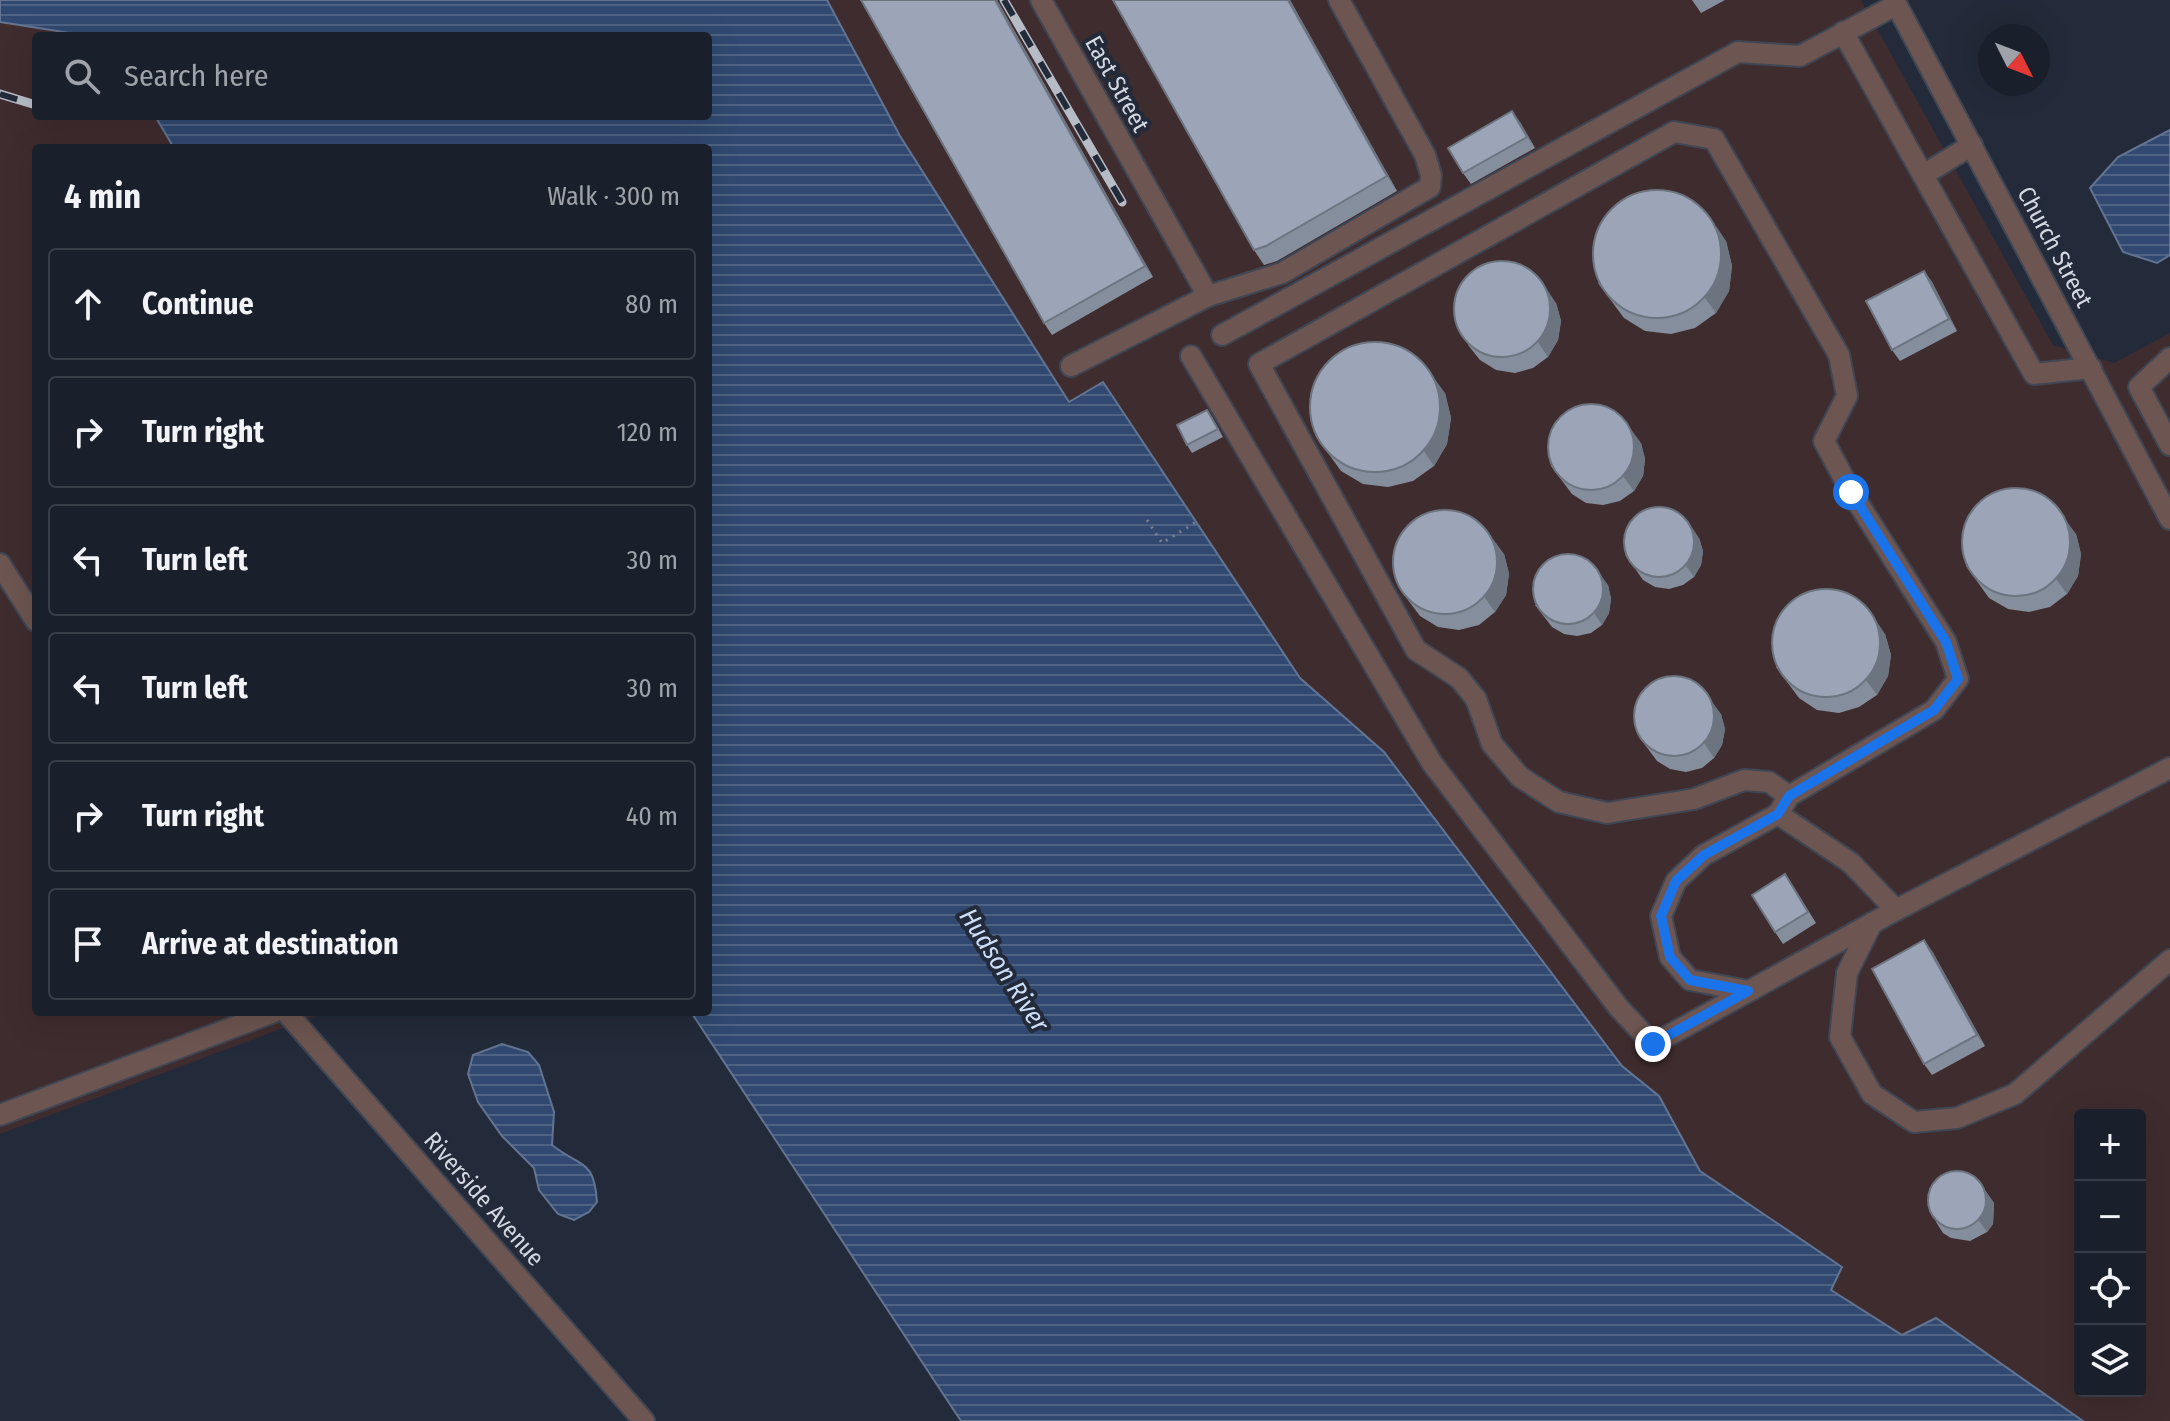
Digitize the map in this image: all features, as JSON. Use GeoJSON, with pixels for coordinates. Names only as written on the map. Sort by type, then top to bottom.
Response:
{"type":"FeatureCollection","features":[{"type":"Feature","properties":{"kind":"street","name":"East Street"},"geometry":{"type":"LineString","coordinates":[[1041,0],[1208,296]]}},
{"type":"Feature","properties":{"kind":"street"},"geometry":{"type":"LineString","coordinates":[[1071,366],[1208,296],[1282,273],[1430,187],[1431,175],[1425,155],[1339,0]]}},
{"type":"Feature","properties":{"kind":"street"},"geometry":{"type":"LineString","coordinates":[[1222,335],[1738,52],[1800,56],[1895,2]]}},
{"type":"Feature","properties":{"kind":"street","name":"Church Street"},"geometry":{"type":"LineString","coordinates":[[1895,2],[2170,519]]}},
{"type":"Feature","properties":{"kind":"street"},"geometry":{"type":"LineString","coordinates":[[1843,32],[2034,374],[2091,368]]}},
{"type":"Feature","properties":{"kind":"street"},"geometry":{"type":"LineString","coordinates":[[1748,991],[1690,980],[1670,957],[1661,916],[1676,881],[1704,855],[1784,805],[1934,710],[1958,679],[1946,642],[1851,492],[1824,441],[1847,396],[1839,355],[1714,139],[1674,132],[1259,364],[1416,650],[1459,678],[1476,699],[1492,744],[1520,777],[1559,802],[1607,813],[1694,799],[1744,780],[1769,782],[1784,805],[1851,863],[1896,910]]}},
{"type":"Feature","properties":{"kind":"street"},"geometry":{"type":"LineString","coordinates":[[1923,175],[1972,145]]}},
{"type":"Feature","properties":{"kind":"street"},"geometry":{"type":"LineString","coordinates":[[1191,356],[1432,763],[1619,1008],[1653,1044],[1896,910],[2170,768]]}},
{"type":"Feature","properties":{"kind":"street"},"geometry":{"type":"LineString","coordinates":[[2170,358],[2139,387],[2170,445]]}},
{"type":"Feature","properties":{"kind":"street"},"geometry":{"type":"LineString","coordinates":[[0,564],[32,615]]}},
{"type":"Feature","properties":{"kind":"street"},"geometry":{"type":"LineString","coordinates":[[1872,923],[1847,973],[1840,1037],[1872,1094],[1914,1122],[1957,1118],[2015,1094],[2170,960]]}},
{"type":"Feature","properties":{"kind":"street"},"geometry":{"type":"LineString","coordinates":[[0,1115],[263,1016]]}},
{"type":"Feature","properties":{"kind":"street","name":"Riverside Avenue"},"geometry":{"type":"LineString","coordinates":[[290,1016],[644,1421]]}},
{"type":"Feature","properties":{"kind":"path"},"geometry":{"type":"LineString","coordinates":[[1147,520],[1162,543],[1196,522]]}},
{"type":"Feature","properties":{"kind":"shaded area"},"geometry":{"type":"Polygon","coordinates":[[[827,0],[1861,0],[2053,345],[2114,363],[2170,333],[2170,1421],[2083,1421],[1937,1318],[1902,1335],[1831,1290],[1842,1266],[1700,1171],[1659,1096],[1622,1066],[1384,752],[1300,678],[1103,383],[1069,403],[900,136],[827,0]]]}},
{"type":"Feature","properties":{"kind":"shaded area"},"geometry":{"type":"Polygon","coordinates":[[[0,22],[64,32],[32,32],[32,120],[157,120],[172,144],[32,144],[32,1016],[315,1016],[0,1134],[0,22]]]}},
{"type":"Feature","properties":{"kind":"water","name":"Hudson River"},"geometry":{"type":"Polygon","coordinates":[[[0,0],[827,0],[900,136],[1069,402],[1103,382],[1300,678],[1384,752],[1622,1066],[1659,1096],[1700,1171],[1842,1267],[1831,1290],[1902,1335],[1936,1318],[2083,1421],[961,1421],[694,1016],[712,1016],[712,144],[172,144],[157,120],[712,120],[712,32],[64,32],[0,22],[0,0]]]}},
{"type":"Feature","properties":{"kind":"water"},"geometry":{"type":"Polygon","coordinates":[[[2170,130],[2170,255],[2157,263],[2123,252],[2090,188],[2118,157],[2170,130]]]}},
{"type":"Feature","properties":{"kind":"water"},"geometry":{"type":"Polygon","coordinates":[[[502,1044],[528,1052],[539,1065],[554,1112],[552,1145],[584,1166],[593,1178],[597,1202],[589,1212],[574,1220],[558,1214],[539,1190],[534,1168],[502,1136],[478,1102],[468,1074],[473,1055],[502,1044]]]}},
{"type":"Feature","properties":{"kind":"building"},"geometry":{"type":"Polygon","coordinates":[[[861,0],[995,0],[1145,266],[1044,323],[861,0]]]}},
{"type":"Feature","properties":{"kind":"building"},"geometry":{"type":"Polygon","coordinates":[[[1113,0],[1288,0],[1387,176],[1254,250],[1113,0]]]}},
{"type":"Feature","properties":{"kind":"building"},"geometry":{"type":"Polygon","coordinates":[[[1512,111],[1527,137],[1463,173],[1448,148],[1512,111]]]}},
{"type":"Feature","properties":{"kind":"building"},"geometry":{"type":"Polygon","coordinates":[[[1657,190],[1682,194],[1703,208],[1717,229],[1721,254],[1717,279],[1703,300],[1682,314],[1657,318],[1632,314],[1611,300],[1597,279],[1593,254],[1597,229],[1611,208],[1632,194],[1657,190]]]}},
{"type":"Feature","properties":{"kind":"building"},"geometry":{"type":"Polygon","coordinates":[[[1502,261],[1520,265],[1536,275],[1546,291],[1550,309],[1546,327],[1536,343],[1520,353],[1502,357],[1484,353],[1468,343],[1458,327],[1454,309],[1458,291],[1468,275],[1484,265],[1502,261]]]}},
{"type":"Feature","properties":{"kind":"building"},"geometry":{"type":"Polygon","coordinates":[[[1924,271],[1949,319],[1892,350],[1866,301],[1924,271]]]}},
{"type":"Feature","properties":{"kind":"building"},"geometry":{"type":"Polygon","coordinates":[[[1375,342],[1400,347],[1421,361],[1435,382],[1440,407],[1435,432],[1421,453],[1400,467],[1375,472],[1350,467],[1329,453],[1315,432],[1310,407],[1315,382],[1329,361],[1350,347],[1375,342]]]}},
{"type":"Feature","properties":{"kind":"building"},"geometry":{"type":"Polygon","coordinates":[[[1583,404],[1599,404],[1622,416],[1631,430],[1634,447],[1631,464],[1622,478],[1599,490],[1583,490],[1567,483],[1555,471],[1548,455],[1548,439],[1555,423],[1567,411],[1583,404]]]}},
{"type":"Feature","properties":{"kind":"building"},"geometry":{"type":"Polygon","coordinates":[[[1207,410],[1218,429],[1187,445],[1177,425],[1207,410]]]}},
{"type":"Feature","properties":{"kind":"building"},"geometry":{"type":"Polygon","coordinates":[[[2016,488],[2037,492],[2054,504],[2066,521],[2070,542],[2066,563],[2054,580],[2037,592],[2016,596],[1995,592],[1978,580],[1966,563],[1962,542],[1966,521],[1978,504],[1995,492],[2016,488]]]}},
{"type":"Feature","properties":{"kind":"building"},"geometry":{"type":"Polygon","coordinates":[[[1652,507],[1666,507],[1688,522],[1694,542],[1692,555],[1684,567],[1666,577],[1652,577],[1630,562],[1624,549],[1624,535],[1639,513],[1652,507]]]}},
{"type":"Feature","properties":{"kind":"building"},"geometry":{"type":"Polygon","coordinates":[[[1445,510],[1465,514],[1482,525],[1493,542],[1497,562],[1493,582],[1482,599],[1465,610],[1445,614],[1425,610],[1408,599],[1397,582],[1393,562],[1397,542],[1408,525],[1425,514],[1445,510]]]}},
{"type":"Feature","properties":{"kind":"building"},"geometry":{"type":"Polygon","coordinates":[[[1575,554],[1597,569],[1603,589],[1601,603],[1593,614],[1582,622],[1561,624],[1543,614],[1535,603],[1533,582],[1543,564],[1554,556],[1575,554]]]}},
{"type":"Feature","properties":{"kind":"building"},"geometry":{"type":"Polygon","coordinates":[[[1826,589],[1847,593],[1864,605],[1876,622],[1880,643],[1876,664],[1864,681],[1847,693],[1826,697],[1805,693],[1788,681],[1776,664],[1772,643],[1776,622],[1788,605],[1805,593],[1826,589]]]}},
{"type":"Feature","properties":{"kind":"building"},"geometry":{"type":"Polygon","coordinates":[[[1674,676],[1689,679],[1702,688],[1711,701],[1714,716],[1711,731],[1702,744],[1689,753],[1674,756],[1659,753],[1646,744],[1637,731],[1634,716],[1637,701],[1646,688],[1659,679],[1674,676]]]}},
{"type":"Feature","properties":{"kind":"building"},"geometry":{"type":"Polygon","coordinates":[[[1785,874],[1808,912],[1775,932],[1752,895],[1785,874]]]}},
{"type":"Feature","properties":{"kind":"building"},"geometry":{"type":"Polygon","coordinates":[[[1924,940],[1977,1035],[1924,1064],[1872,969],[1924,940]]]}},
{"type":"Feature","properties":{"kind":"building"},"geometry":{"type":"Polygon","coordinates":[[[1957,1171],[1978,1179],[1986,1200],[1978,1221],[1957,1229],[1936,1221],[1928,1200],[1936,1179],[1957,1171]]]}},
{"type":"Feature","properties":{"kind":"railway"},"geometry":{"type":"LineString","coordinates":[[1004,0],[1122,202]]}},
{"type":"Feature","properties":{"kind":"railway"},"geometry":{"type":"LineString","coordinates":[[0,94],[32,104]]}},
{"type":"Feature","properties":{"kind":"route"},"geometry":{"type":"LineString","coordinates":[[1653,1044],[1748,991],[1690,980],[1670,957],[1661,916],[1676,881],[1704,855],[1778,814],[1789,796],[1934,710],[1958,679],[1946,642],[1851,492]]}}]}
